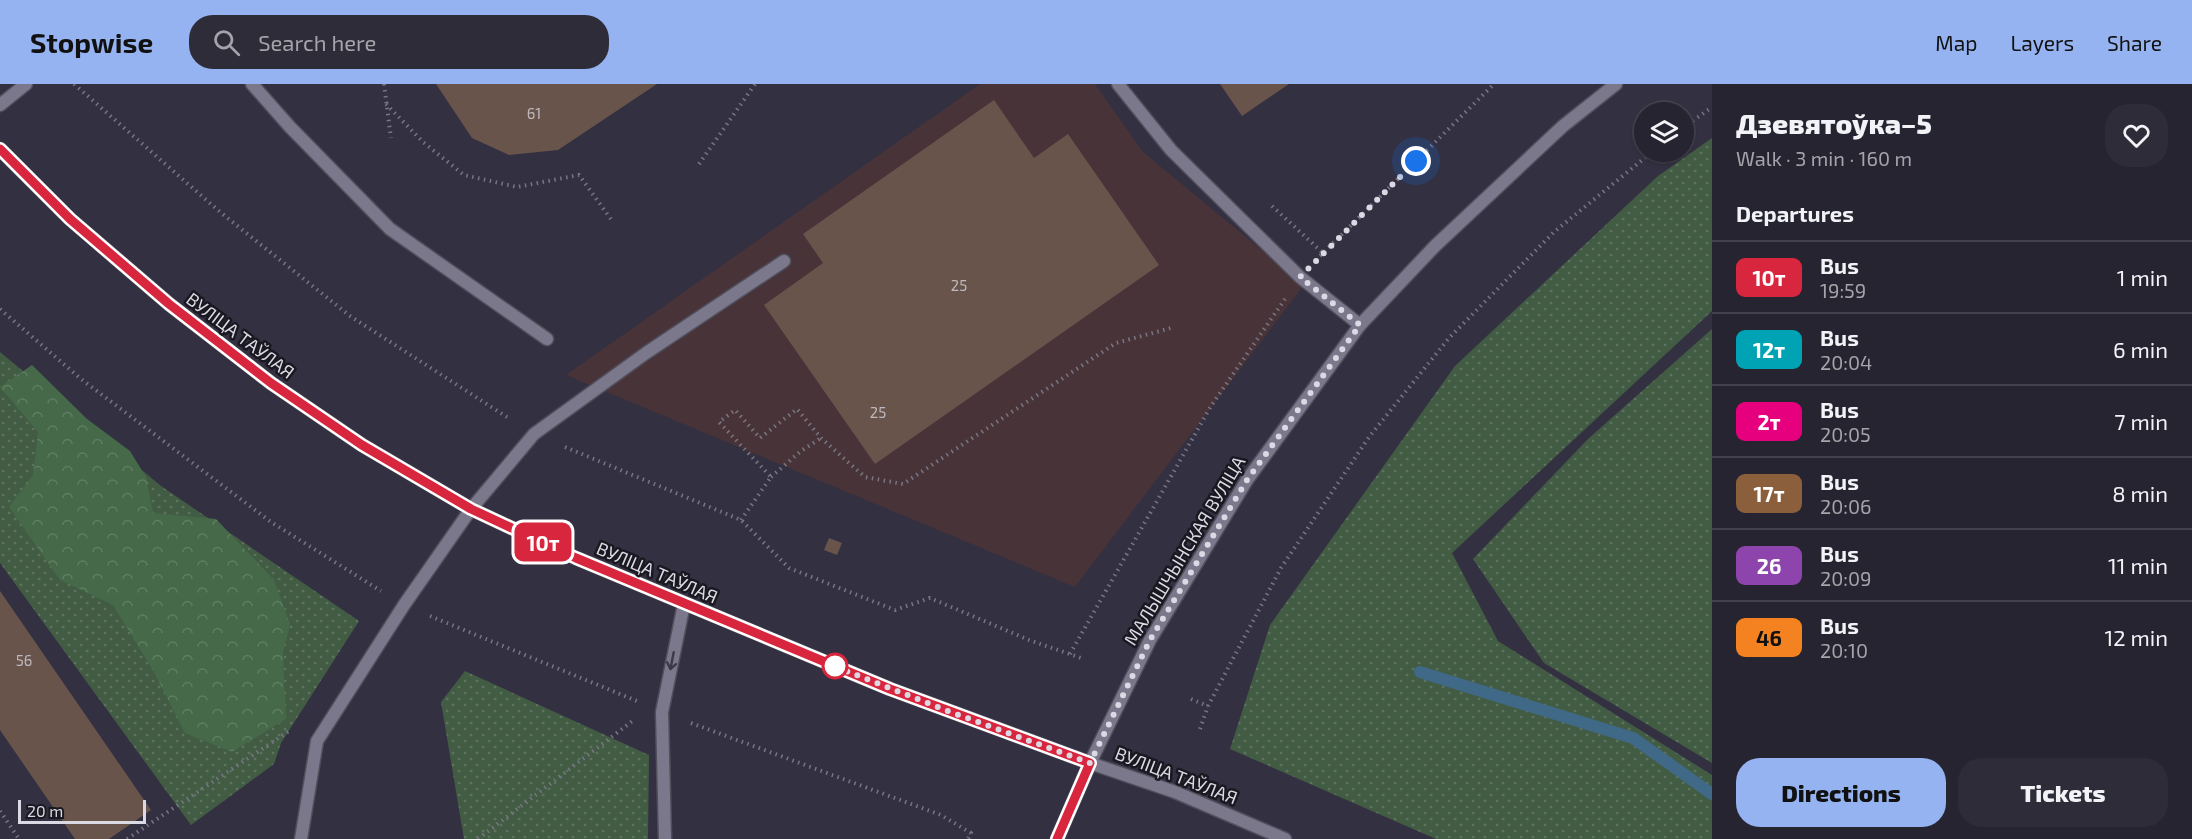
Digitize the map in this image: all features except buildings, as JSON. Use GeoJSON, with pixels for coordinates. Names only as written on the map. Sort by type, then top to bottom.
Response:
{"type":"FeatureCollection","features":[{"type":"Feature","properties":{"kind":"street"},"geometry":{"type":"LineString","coordinates":[[0,105],[26,84]]}},
{"type":"Feature","properties":{"kind":"street"},"geometry":{"type":"LineString","coordinates":[[252,84],[290,127],[390,229],[547,339]]}},
{"type":"Feature","properties":{"kind":"street"},"geometry":{"type":"LineString","coordinates":[[1118,84],[1171,150],[1300,277],[1360,325]]}},
{"type":"Feature","properties":{"kind":"street","name":"МАЛЫШЧЫНСКАЯ ВУЛІЦА"},"geometry":{"type":"LineString","coordinates":[[1057,839],[1090,763],[1150,640],[1241,490],[1360,325],[1434,246],[1563,126],[1616,84]]}},
{"type":"Feature","properties":{"kind":"street","name":"ВУЛІЦА ТАЎЛАЯ"},"geometry":{"type":"LineString","coordinates":[[0,149],[79,227],[169,304],[271,383],[362,445],[471,509],[576,558],[890,689],[1175,792],[1286,839]]}},
{"type":"Feature","properties":{"kind":"street"},"geometry":{"type":"LineString","coordinates":[[300,839],[317,741],[404,605],[471,509],[534,434],[646,353],[784,261]]}},
{"type":"Feature","properties":{"kind":"street"},"geometry":{"type":"LineString","coordinates":[[665,839],[662,712],[684,604]]}},
{"type":"Feature","properties":{"kind":"path"},"geometry":{"type":"LineString","coordinates":[[384,84],[391,138]]}},
{"type":"Feature","properties":{"kind":"path"},"geometry":{"type":"LineString","coordinates":[[699,164],[755,84]]}},
{"type":"Feature","properties":{"kind":"path"},"geometry":{"type":"LineString","coordinates":[[1070,654],[1211,406],[1300,277],[1494,84]]}},
{"type":"Feature","properties":{"kind":"path"},"geometry":{"type":"LineString","coordinates":[[386,104],[423,142],[464,176],[517,187],[579,175],[613,222]]}},
{"type":"Feature","properties":{"kind":"path"},"geometry":{"type":"LineString","coordinates":[[1694,120],[1712,107]]}},
{"type":"Feature","properties":{"kind":"path"},"geometry":{"type":"LineString","coordinates":[[1200,729],[1208,706],[1281,568],[1376,428],[1449,338],[1554,232],[1640,162]]}},
{"type":"Feature","properties":{"kind":"path"},"geometry":{"type":"LineString","coordinates":[[0,309],[81,379],[271,522],[404,605],[662,712],[941,815],[971,833],[968,839]]}},
{"type":"Feature","properties":{"kind":"path"},"geometry":{"type":"LineString","coordinates":[[771,477],[719,422],[735,410],[760,438],[797,409],[821,438],[865,477],[903,484],[1116,344],[1171,328]]}},
{"type":"Feature","properties":{"kind":"path"},"geometry":{"type":"LineString","coordinates":[[741,520],[771,477],[801,451],[821,438]]}},
{"type":"Feature","properties":{"kind":"path"},"geometry":{"type":"LineString","coordinates":[[1191,699],[1208,706]]}},
{"type":"Feature","properties":{"kind":"path"},"geometry":{"type":"LineString","coordinates":[[478,839],[650,707]]}},
{"type":"Feature","properties":{"kind":"path"},"geometry":{"type":"LineString","coordinates":[[127,839],[291,730]]}},
{"type":"Feature","properties":{"kind":"path"},"geometry":{"type":"LineString","coordinates":[[0,812],[19,839]]}},
{"type":"Feature","properties":{"kind":"shaded area"},"geometry":{"type":"Polygon","coordinates":[[[980,84],[1095,84],[1143,152],[1304,285],[1075,587],[566,375],[980,84]]]}},
{"type":"Feature","properties":{"kind":"green space"},"geometry":{"type":"Polygon","coordinates":[[[1712,138],[1712,311],[1452,553],[1498,641],[1712,775],[1712,839],[1436,839],[1230,749],[1270,625],[1455,366],[1658,176],[1678,162],[1694,162],[1694,151],[1712,138]]]}},
{"type":"Feature","properties":{"kind":"green space"},"geometry":{"type":"Polygon","coordinates":[[[1712,329],[1712,763],[1544,663],[1473,559],[1588,439],[1712,329]]]}},
{"type":"Feature","properties":{"kind":"green space"},"geometry":{"type":"Polygon","coordinates":[[[0,352],[161,486],[359,621],[281,743],[274,764],[191,825],[0,563],[0,352]]]}},
{"type":"Feature","properties":{"kind":"green space"},"geometry":{"type":"Polygon","coordinates":[[[32,365],[87,419],[130,451],[146,477],[153,513],[216,519],[274,580],[290,624],[283,653],[286,719],[232,752],[185,733],[153,670],[113,605],[60,580],[9,507],[33,475],[38,432],[0,387],[32,365]]]}},
{"type":"Feature","properties":{"kind":"green space"},"geometry":{"type":"Polygon","coordinates":[[[465,671],[649,755],[648,839],[464,839],[441,702],[465,671]]]}},
{"type":"Feature","properties":{"kind":"waterway"},"geometry":{"type":"LineString","coordinates":[[1420,672],[1633,738],[1712,794]]}},
{"type":"Feature","properties":{"kind":"bus line","name":"10т"},"geometry":{"type":"LineString","coordinates":[[0,149],[70,219],[169,304],[271,383],[362,445],[471,509],[576,558],[890,689],[1090,763],[1057,839]]}},
{"type":"Feature","properties":{"kind":"route"},"geometry":{"type":"LineString","coordinates":[[835,666],[831,665],[987,726],[1090,763],[1150,640],[1247,480],[1360,325],[1300,277],[1416,161]]}}]}
